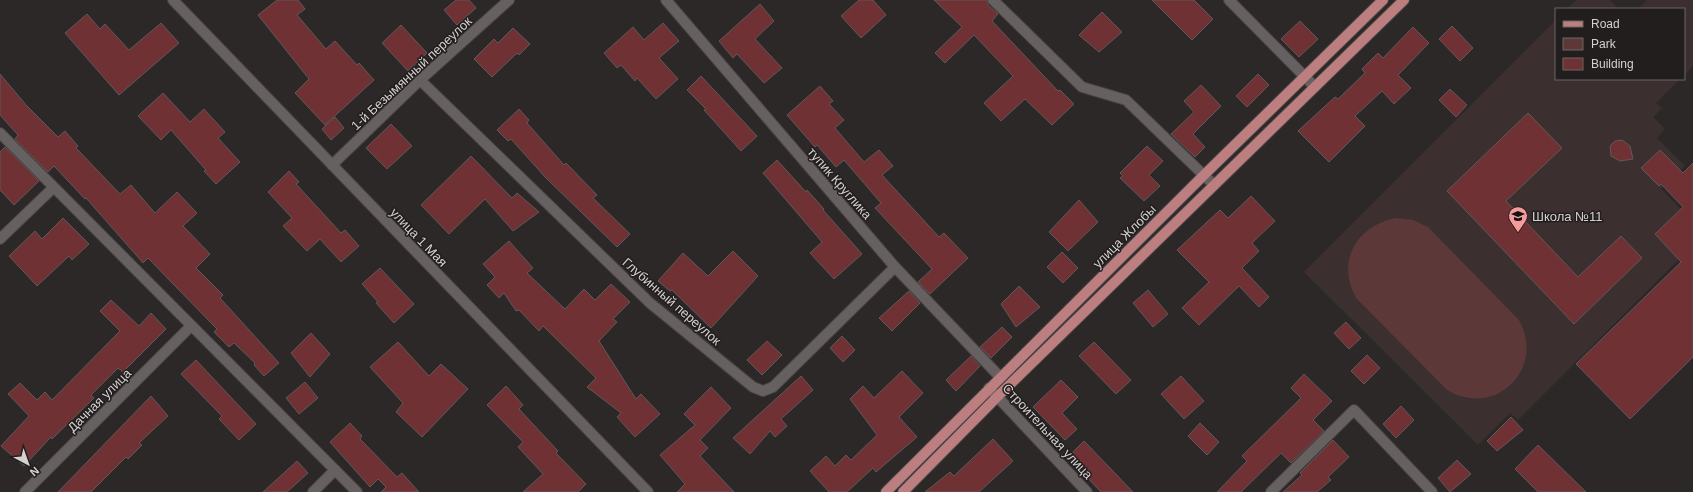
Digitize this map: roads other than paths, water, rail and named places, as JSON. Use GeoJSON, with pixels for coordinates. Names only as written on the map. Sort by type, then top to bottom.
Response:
{"type":"FeatureCollection","features":[{"type":"Feature","properties":{"kind":"main road","name":"улица Жлобы"},"geometry":{"type":"LineString","coordinates":[[886,492],[1204,175],[1384,0]]}},
{"type":"Feature","properties":{"kind":"main road","name":"улица Жлобы"},"geometry":{"type":"LineString","coordinates":[[903,492],[998,396],[1404,0]]}},
{"type":"Feature","properties":{"kind":"street","name":"улица 1 Мая"},"geometry":{"type":"LineString","coordinates":[[173,0],[648,492]]}},
{"type":"Feature","properties":{"kind":"street","name":"тупик Круглика"},"geometry":{"type":"LineString","coordinates":[[666,0],[895,267],[1000,377]]}},
{"type":"Feature","properties":{"kind":"street"},"geometry":{"type":"LineString","coordinates":[[993,0],[1082,87],[1126,100],[1214,185]]}},
{"type":"Feature","properties":{"kind":"street"},"geometry":{"type":"LineString","coordinates":[[1229,0],[1315,87]]}},
{"type":"Feature","properties":{"kind":"street","name":"1-й Безымянный переулок"},"geometry":{"type":"LineString","coordinates":[[332,165],[504,2]]}},
{"type":"Feature","properties":{"kind":"street","name":"Глубинный переулок"},"geometry":{"type":"LineString","coordinates":[[420,80],[650,303],[753,387],[763,391],[773,387],[895,267]]}},
{"type":"Feature","properties":{"kind":"street"},"geometry":{"type":"LineString","coordinates":[[0,133],[53,188],[357,492]]}},
{"type":"Feature","properties":{"kind":"street"},"geometry":{"type":"LineString","coordinates":[[0,239],[53,188]]}},
{"type":"Feature","properties":{"kind":"street","name":"Дачная улица"},"geometry":{"type":"LineString","coordinates":[[25,492],[191,326]]}},
{"type":"Feature","properties":{"kind":"street","name":"Строительная улица"},"geometry":{"type":"LineString","coordinates":[[989,388],[1087,492]]}},
{"type":"Feature","properties":{"kind":"street"},"geometry":{"type":"LineString","coordinates":[[1271,492],[1354,410],[1432,492]]}},
{"type":"Feature","properties":{"kind":"street"},"geometry":{"type":"LineString","coordinates":[[313,492],[335,470]]}},
{"type":"Feature","properties":{"kind":"place","name":"Школа №11"},"geometry":{"type":"Point","coordinates":[1518,233]}}]}
